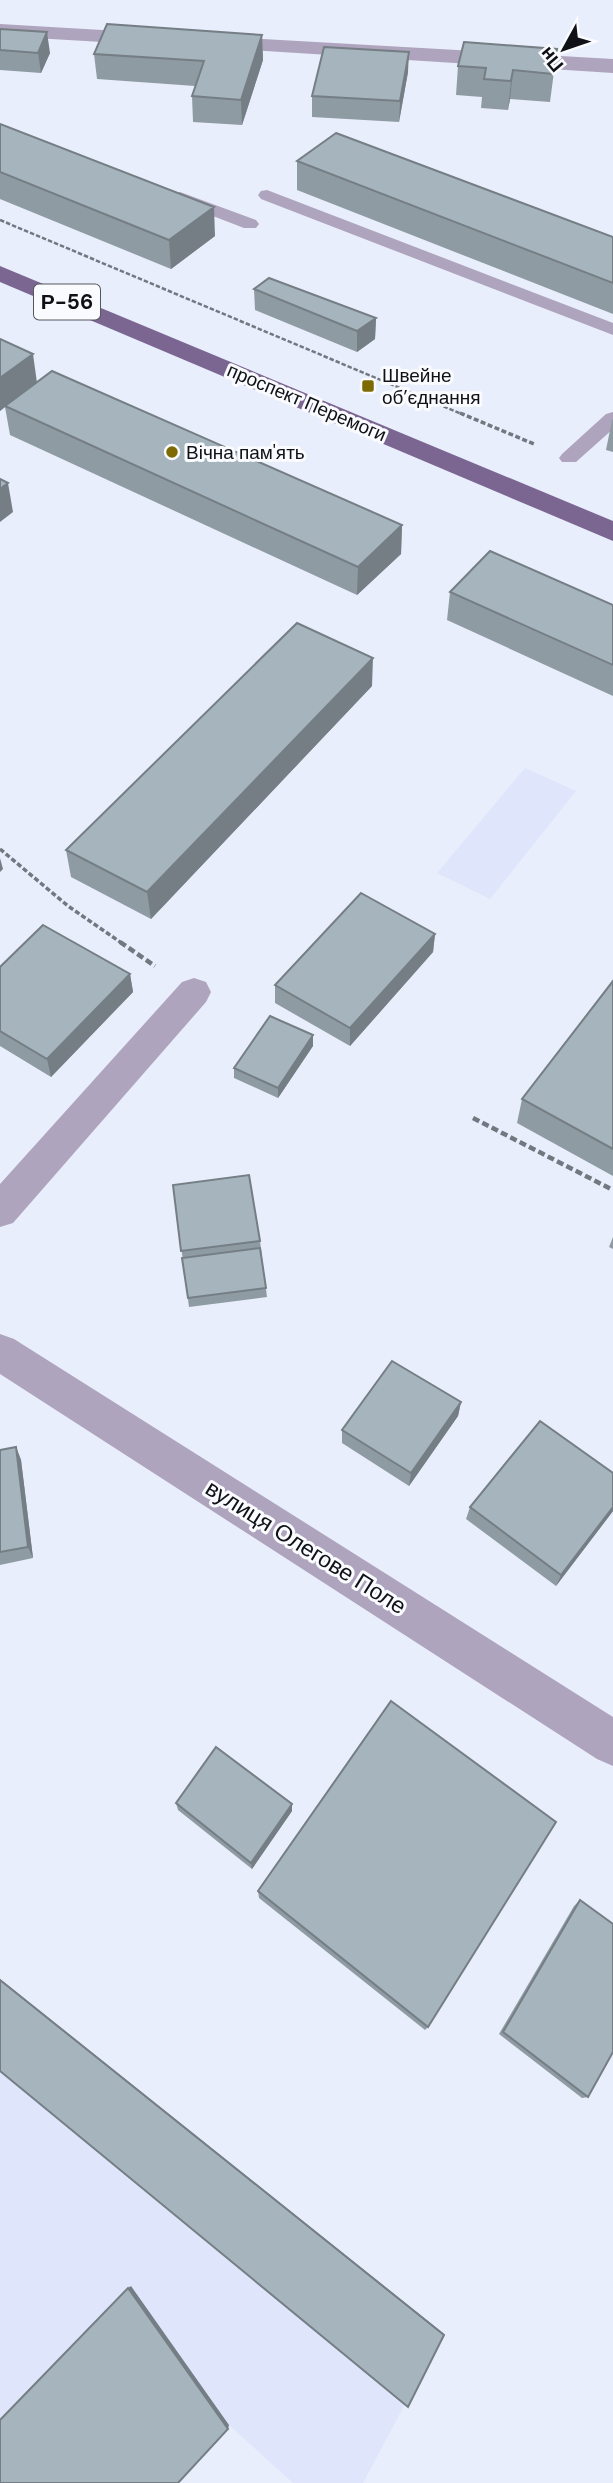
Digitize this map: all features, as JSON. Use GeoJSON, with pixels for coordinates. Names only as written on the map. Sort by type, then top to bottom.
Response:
{"type":"FeatureCollection","features":[{"type":"Feature","properties":{"kind":"main road","name":"проспект Перемоги"},"geometry":{"type":"LineString","coordinates":[[0,274],[613,532]]}},
{"type":"Feature","properties":{"kind":"street"},"geometry":{"type":"LineString","coordinates":[[0,30],[613,66]]}},
{"type":"Feature","properties":{"kind":"street"},"geometry":{"type":"LineString","coordinates":[[0,1211],[194,992]]}},
{"type":"Feature","properties":{"kind":"street","name":"вулиця Олегове Поле"},"geometry":{"type":"LineString","coordinates":[[0,1352],[613,1743]]}},
{"type":"Feature","properties":{"kind":"lane"},"geometry":{"type":"LineString","coordinates":[[162,190],[250,224]]}},
{"type":"Feature","properties":{"kind":"lane"},"geometry":{"type":"LineString","coordinates":[[267,195],[613,329]]}},
{"type":"Feature","properties":{"kind":"lane"},"geometry":{"type":"LineString","coordinates":[[569,458],[613,418]]}},
{"type":"Feature","properties":{"kind":"path"},"geometry":{"type":"LineString","coordinates":[[0,220],[569,458]]}},
{"type":"Feature","properties":{"kind":"path"},"geometry":{"type":"LineString","coordinates":[[0,849],[68,906],[194,992]]}},
{"type":"Feature","properties":{"kind":"path"},"geometry":{"type":"LineString","coordinates":[[473,1118],[613,1190]]}},
{"type":"Feature","properties":{"kind":"shaded area"},"geometry":{"type":"Polygon","coordinates":[[[525,768],[576,791],[490,899],[437,873],[525,768]]]}},
{"type":"Feature","properties":{"kind":"shaded area"},"geometry":{"type":"Polygon","coordinates":[[[0,1979],[443,2333],[363,2483],[293,2483],[229,2425],[176,2483],[0,2483],[0,1979]]]}},
{"type":"Feature","properties":{"kind":"building"},"geometry":{"type":"Polygon","coordinates":[[[107,24],[262,35],[241,100],[192,96],[204,61],[94,54],[107,24]]]}},
{"type":"Feature","properties":{"kind":"building"},"geometry":{"type":"Polygon","coordinates":[[[0,29],[47,32],[38,53],[0,50],[0,29]]]}},
{"type":"Feature","properties":{"kind":"building"},"geometry":{"type":"Polygon","coordinates":[[[464,42],[557,49],[553,74],[513,70],[511,81],[484,79],[486,68],[458,66],[464,42]]]}},
{"type":"Feature","properties":{"kind":"building"},"geometry":{"type":"Polygon","coordinates":[[[324,47],[409,52],[400,101],[312,96],[324,47]]]}},
{"type":"Feature","properties":{"kind":"building"},"geometry":{"type":"Polygon","coordinates":[[[0,124],[214,207],[169,240],[0,172],[0,124]]]}},
{"type":"Feature","properties":{"kind":"building"},"geometry":{"type":"Polygon","coordinates":[[[336,133],[613,237],[613,283],[297,161],[336,133]]]}},
{"type":"Feature","properties":{"kind":"building"},"geometry":{"type":"Polygon","coordinates":[[[269,278],[376,318],[357,331],[254,289],[269,278]]]}},
{"type":"Feature","properties":{"kind":"building"},"geometry":{"type":"Polygon","coordinates":[[[0,339],[33,354],[0,378],[0,339]]]}},
{"type":"Feature","properties":{"kind":"building"},"geometry":{"type":"Polygon","coordinates":[[[52,371],[402,525],[358,567],[5,406],[52,371]]]}},
{"type":"Feature","properties":{"kind":"building"},"geometry":{"type":"Polygon","coordinates":[[[0,479],[8,483],[0,489],[0,479]]]}},
{"type":"Feature","properties":{"kind":"building"},"geometry":{"type":"Polygon","coordinates":[[[490,551],[613,605],[613,665],[450,592],[490,551]]]}},
{"type":"Feature","properties":{"kind":"building"},"geometry":{"type":"Polygon","coordinates":[[[297,623],[373,658],[147,892],[66,850],[297,623]]]}},
{"type":"Feature","properties":{"kind":"building"},"geometry":{"type":"Polygon","coordinates":[[[361,893],[435,934],[350,1028],[275,985],[361,893]]]}},
{"type":"Feature","properties":{"kind":"building"},"geometry":{"type":"Polygon","coordinates":[[[43,925],[130,974],[47,1059],[0,1031],[0,967],[43,925]]]}},
{"type":"Feature","properties":{"kind":"building"},"geometry":{"type":"Polygon","coordinates":[[[613,981],[613,1149],[522,1099],[613,981]]]}},
{"type":"Feature","properties":{"kind":"building"},"geometry":{"type":"Polygon","coordinates":[[[270,1016],[313,1035],[278,1088],[234,1068],[270,1016]]]}},
{"type":"Feature","properties":{"kind":"building"},"geometry":{"type":"Polygon","coordinates":[[[249,1175],[260,1241],[181,1251],[173,1185],[249,1175]]]}},
{"type":"Feature","properties":{"kind":"building"},"geometry":{"type":"Polygon","coordinates":[[[260,1248],[266,1288],[188,1298],[182,1258],[260,1248]]]}},
{"type":"Feature","properties":{"kind":"building"},"geometry":{"type":"Polygon","coordinates":[[[392,1361],[461,1402],[411,1473],[342,1430],[392,1361]]]}},
{"type":"Feature","properties":{"kind":"building"},"geometry":{"type":"Polygon","coordinates":[[[540,1421],[613,1473],[613,1507],[561,1575],[470,1507],[540,1421]]]}},
{"type":"Feature","properties":{"kind":"building"},"geometry":{"type":"Polygon","coordinates":[[[16,1447],[28,1547],[0,1552],[0,1450],[16,1447]]]}},
{"type":"Feature","properties":{"kind":"building"},"geometry":{"type":"Polygon","coordinates":[[[391,1701],[556,1822],[428,2027],[258,1891],[391,1701]]]}},
{"type":"Feature","properties":{"kind":"building"},"geometry":{"type":"Polygon","coordinates":[[[216,1747],[292,1804],[251,1863],[176,1803],[216,1747]]]}},
{"type":"Feature","properties":{"kind":"building"},"geometry":{"type":"Polygon","coordinates":[[[580,1900],[613,1924],[613,2052],[588,2097],[503,2032],[580,1900]]]}},
{"type":"Feature","properties":{"kind":"building"},"geometry":{"type":"Polygon","coordinates":[[[0,1980],[444,2335],[408,2407],[0,2071],[0,1980]]]}},
{"type":"Feature","properties":{"kind":"building"},"geometry":{"type":"Polygon","coordinates":[[[128,2288],[228,2429],[178,2483],[0,2483],[0,2420],[128,2288]]]}},
{"type":"Feature","properties":{"kind":"place","name":"Швейне об’єднання"},"geometry":{"type":"Point","coordinates":[368,386]}},
{"type":"Feature","properties":{"kind":"place","name":"Вічна пам'ять"},"geometry":{"type":"Point","coordinates":[172,452]}}]}
